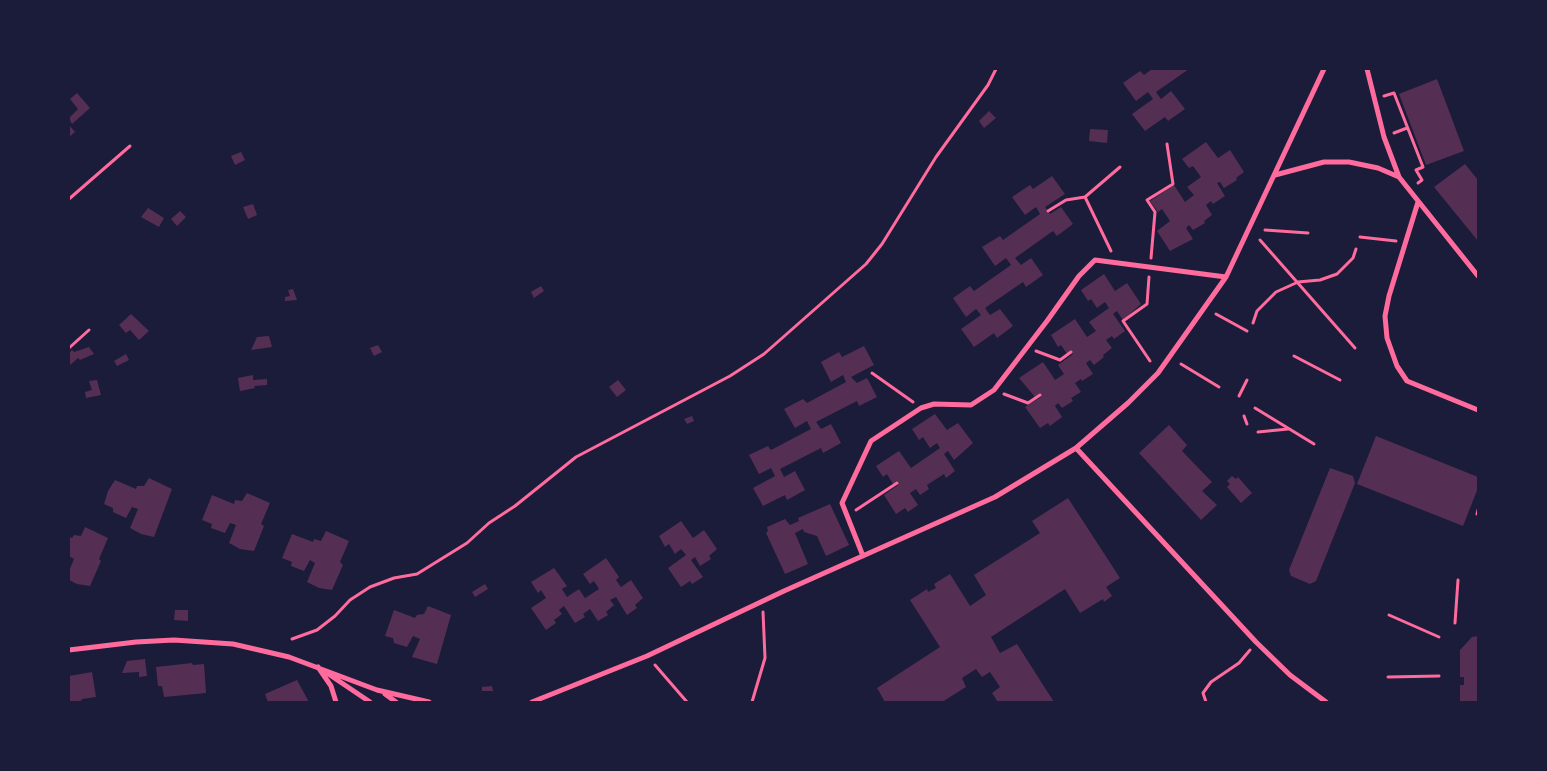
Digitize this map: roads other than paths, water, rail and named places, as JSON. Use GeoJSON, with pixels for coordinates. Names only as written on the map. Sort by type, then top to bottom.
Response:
{"type":"FeatureCollection","features":[{"type":"Feature","properties":{"kind":"street"},"geometry":{"type":"LineString","coordinates":[[532,702],[647,656],[995,497],[1076,448],[1128,404],[1158,373],[1226,277],[1324,69]]}},
{"type":"Feature","properties":{"kind":"street"},"geometry":{"type":"LineString","coordinates":[[1367,69],[1384,137],[1399,177],[1478,276]]}},
{"type":"Feature","properties":{"kind":"street"},"geometry":{"type":"LineString","coordinates":[[1275,175],[1324,162],[1349,162],[1378,168],[1399,177]]}},
{"type":"Feature","properties":{"kind":"street"},"geometry":{"type":"LineString","coordinates":[[1418,202],[1389,296],[1385,316],[1387,338],[1397,366],[1407,381],[1478,410]]}},
{"type":"Feature","properties":{"kind":"street"},"geometry":{"type":"LineString","coordinates":[[863,556],[842,503],[871,441],[922,408],[934,404],[971,405],[994,390],[1079,276],[1095,260],[1226,277]]}},
{"type":"Feature","properties":{"kind":"street"},"geometry":{"type":"LineString","coordinates":[[1076,448],[1256,642],[1290,675],[1326,702]]}},
{"type":"Feature","properties":{"kind":"street"},"geometry":{"type":"LineString","coordinates":[[69,650],[136,642],[207,640],[258,648],[318,667],[377,690],[429,702]]}},
{"type":"Feature","properties":{"kind":"street"},"geometry":{"type":"LineString","coordinates":[[318,667],[331,686],[336,702]]}},
{"type":"Feature","properties":{"kind":"street"},"geometry":{"type":"LineString","coordinates":[[318,667],[370,702]]}},
{"type":"Feature","properties":{"kind":"street"},"geometry":{"type":"LineString","coordinates":[[377,690],[396,702]]}}]}
